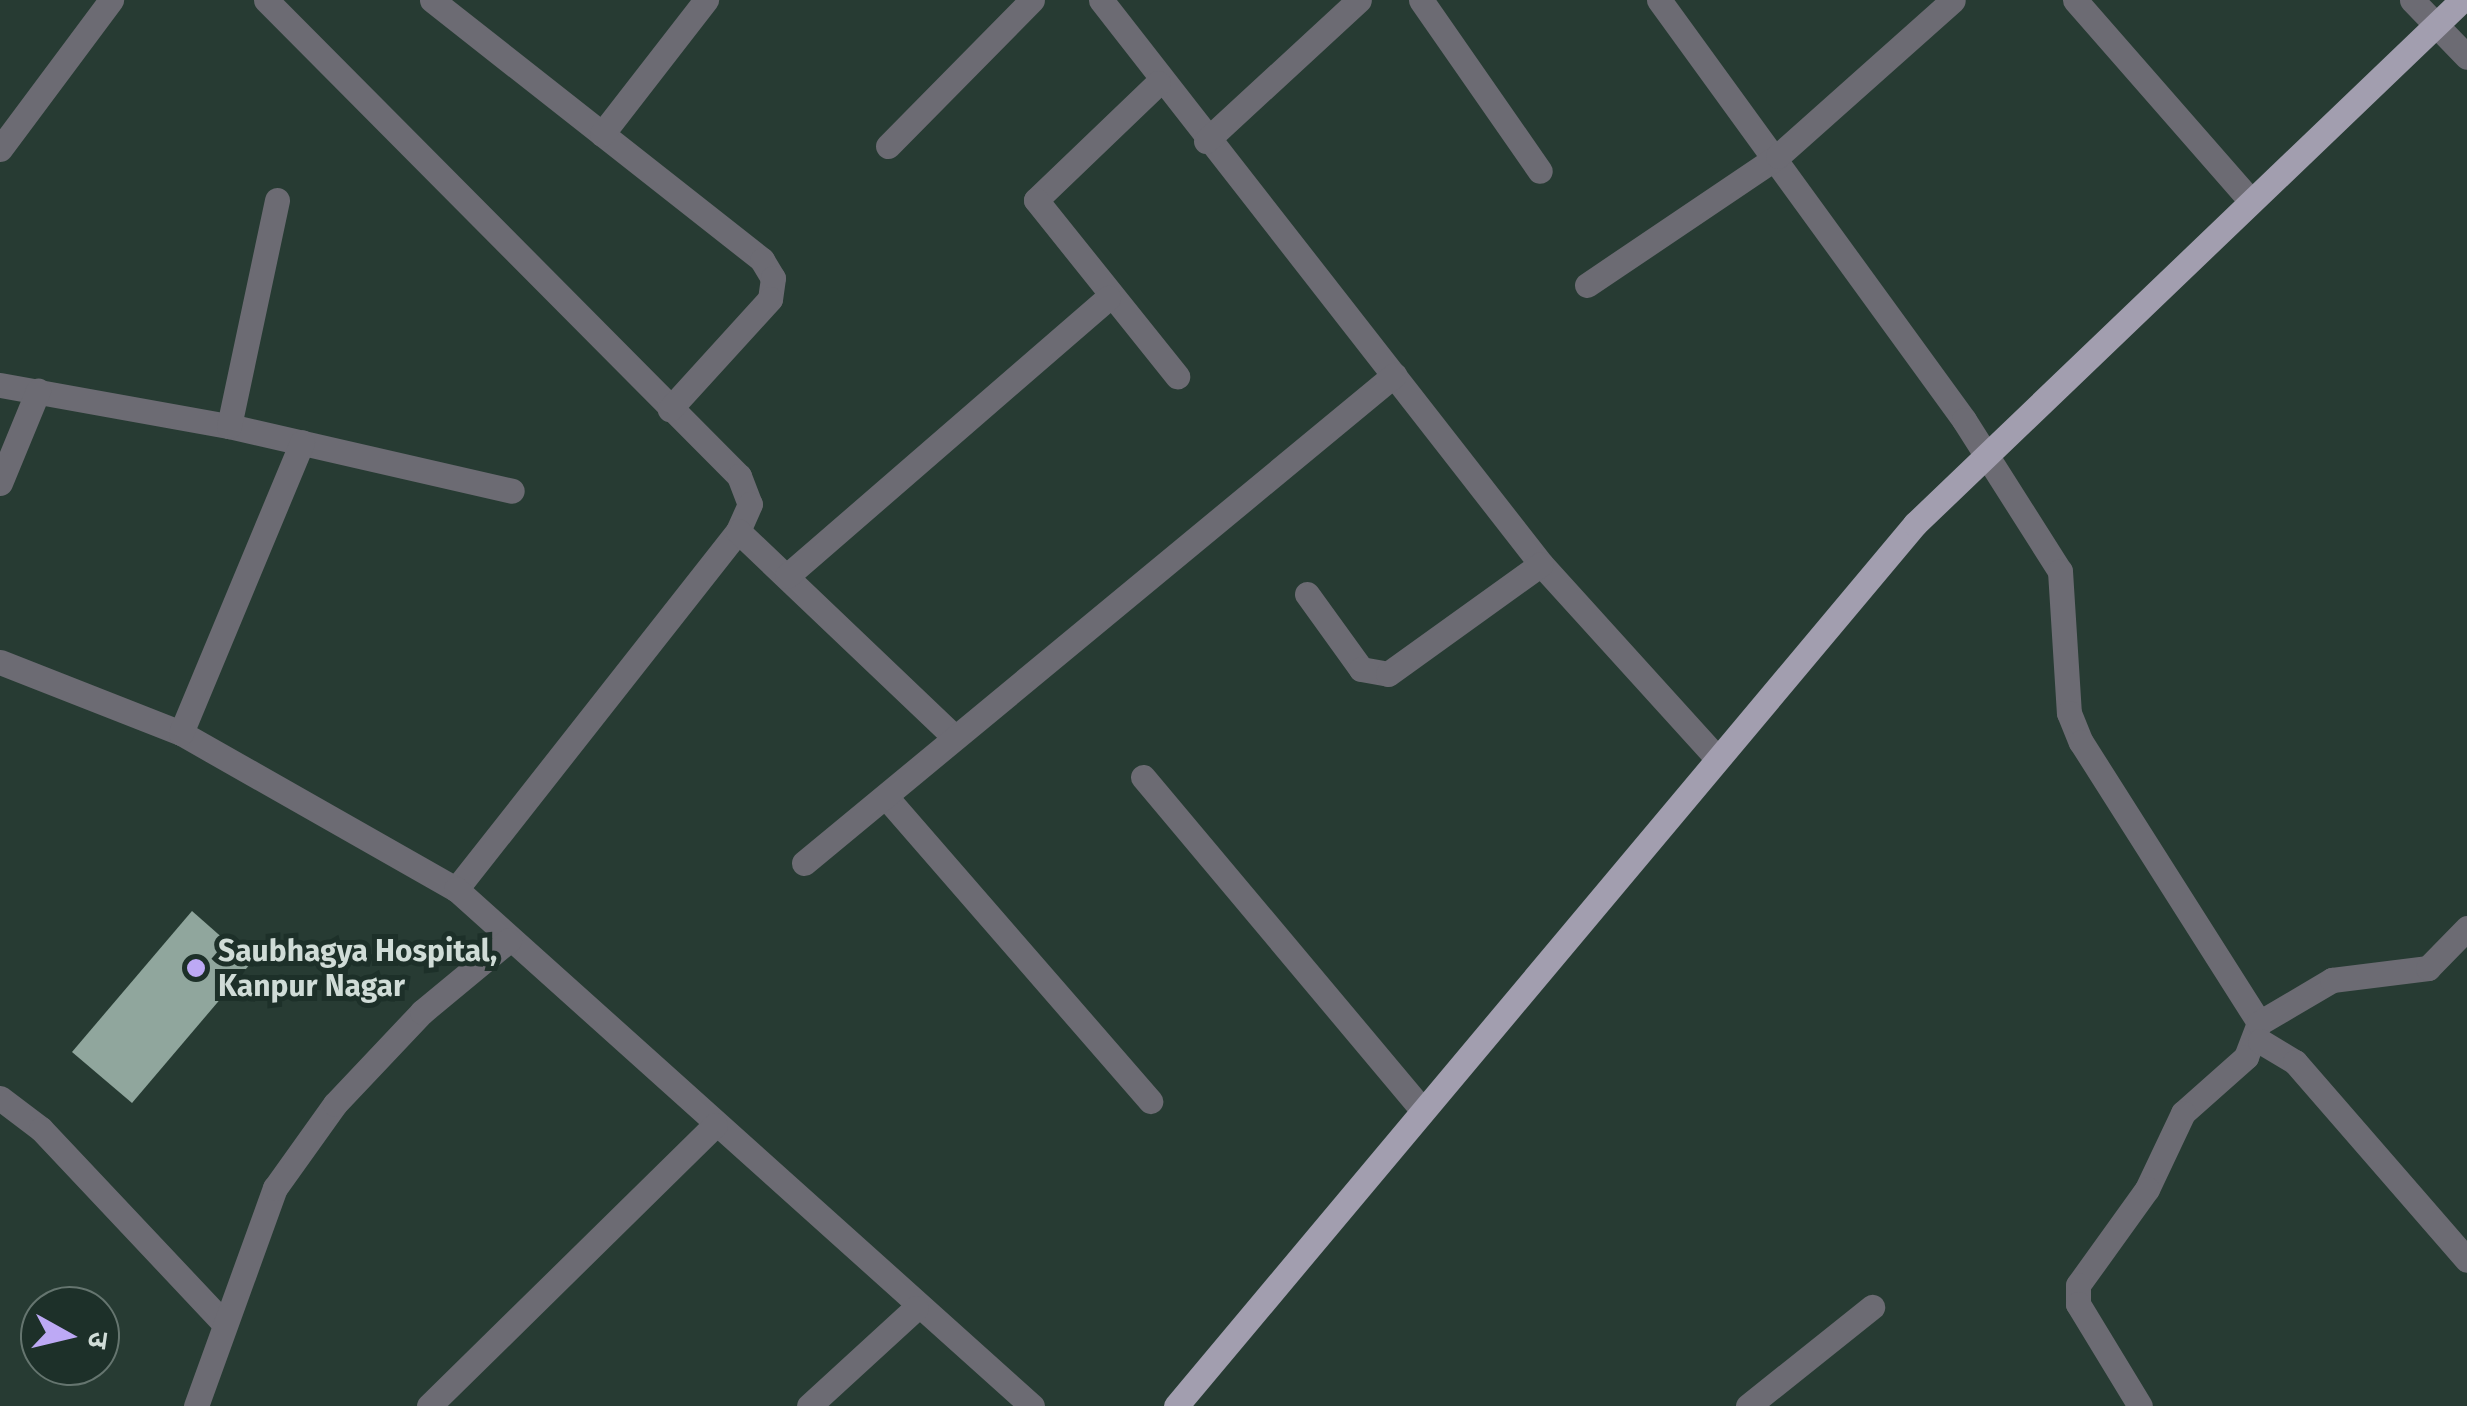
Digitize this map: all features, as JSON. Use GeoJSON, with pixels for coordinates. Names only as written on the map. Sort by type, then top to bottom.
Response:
{"type":"FeatureCollection","features":[{"type":"Feature","properties":{"kind":"main road"},"geometry":{"type":"LineString","coordinates":[[1176,1406],[1714,755],[1984,454],[2462,0]]}},
{"type":"Feature","properties":{"kind":"street"},"geometry":{"type":"LineString","coordinates":[[0,149],[111,0]]}},
{"type":"Feature","properties":{"kind":"street"},"geometry":{"type":"LineString","coordinates":[[266,0],[739,476],[750,504],[738,531],[456,889]]}},
{"type":"Feature","properties":{"kind":"street"},"geometry":{"type":"LineString","coordinates":[[432,0],[602,134],[774,278],[770,299],[670,409]]}},
{"type":"Feature","properties":{"kind":"street"},"geometry":{"type":"LineString","coordinates":[[602,134],[706,0]]}},
{"type":"Feature","properties":{"kind":"street"},"geometry":{"type":"LineString","coordinates":[[888,146],[1032,0]]}},
{"type":"Feature","properties":{"kind":"street"},"geometry":{"type":"LineString","coordinates":[[1101,0],[1158,82],[1542,564],[1714,755]]}},
{"type":"Feature","properties":{"kind":"street"},"geometry":{"type":"LineString","coordinates":[[1206,140],[1359,0]]}},
{"type":"Feature","properties":{"kind":"street"},"geometry":{"type":"LineString","coordinates":[[1421,0],[1540,170]]}},
{"type":"Feature","properties":{"kind":"street"},"geometry":{"type":"LineString","coordinates":[[1659,0],[1778,156],[2060,570],[2069,713],[2080,742],[2260,1032],[2295,1062],[2467,1260]]}},
{"type":"Feature","properties":{"kind":"street"},"geometry":{"type":"LineString","coordinates":[[1588,285],[1778,156],[1952,0]]}},
{"type":"Feature","properties":{"kind":"street"},"geometry":{"type":"LineString","coordinates":[[2075,0],[2251,202]]}},
{"type":"Feature","properties":{"kind":"street"},"geometry":{"type":"LineString","coordinates":[[2412,0],[2467,57]]}},
{"type":"Feature","properties":{"kind":"street"},"geometry":{"type":"LineString","coordinates":[[1158,82],[1036,200],[1108,298],[1177,376]]}},
{"type":"Feature","properties":{"kind":"street"},"geometry":{"type":"LineString","coordinates":[[229,426],[276,200]]}},
{"type":"Feature","properties":{"kind":"street"},"geometry":{"type":"LineString","coordinates":[[787,576],[1108,298]]}},
{"type":"Feature","properties":{"kind":"street"},"geometry":{"type":"LineString","coordinates":[[804,862],[1394,374]]}},
{"type":"Feature","properties":{"kind":"street"},"geometry":{"type":"LineString","coordinates":[[0,386],[229,426],[512,491]]}},
{"type":"Feature","properties":{"kind":"street"},"geometry":{"type":"LineString","coordinates":[[0,483],[38,391]]}},
{"type":"Feature","properties":{"kind":"street"},"geometry":{"type":"LineString","coordinates":[[180,733],[302,442]]}},
{"type":"Feature","properties":{"kind":"street"},"geometry":{"type":"LineString","coordinates":[[738,531],[954,737]]}},
{"type":"Feature","properties":{"kind":"street"},"geometry":{"type":"LineString","coordinates":[[1307,594],[1361,669],[1376,675],[1542,564]]}},
{"type":"Feature","properties":{"kind":"street"},"geometry":{"type":"LineString","coordinates":[[0,662],[180,733],[456,889],[916,1308],[1032,1406]]}},
{"type":"Feature","properties":{"kind":"street"},"geometry":{"type":"LineString","coordinates":[[1142,777],[1420,1107]]}},
{"type":"Feature","properties":{"kind":"street"},"geometry":{"type":"LineString","coordinates":[[886,796],[1150,1101]]}},
{"type":"Feature","properties":{"kind":"street"},"geometry":{"type":"LineString","coordinates":[[2140,1406],[2078,1304],[2078,1284],[2147,1189],[2183,1113],[2260,1032],[2332,980],[2428,968],[2467,928]]}},
{"type":"Feature","properties":{"kind":"street"},"geometry":{"type":"LineString","coordinates":[[196,1406],[275,1188],[335,1104],[422,1012],[509,940]]}},
{"type":"Feature","properties":{"kind":"street"},"geometry":{"type":"LineString","coordinates":[[0,1098],[41,1129],[224,1323]]}},
{"type":"Feature","properties":{"kind":"street"},"geometry":{"type":"LineString","coordinates":[[429,1406],[715,1125]]}},
{"type":"Feature","properties":{"kind":"street"},"geometry":{"type":"LineString","coordinates":[[1748,1406],[1872,1307]]}},
{"type":"Feature","properties":{"kind":"street"},"geometry":{"type":"LineString","coordinates":[[809,1406],[916,1308]]}},
{"type":"Feature","properties":{"kind":"building"},"geometry":{"type":"Polygon","coordinates":[[[192,911],[251,963],[132,1103],[72,1052],[192,911]]]}},
{"type":"Feature","properties":{"kind":"place","name":"Saubhagya Hospital, Kanpur Nagar"},"geometry":{"type":"Point","coordinates":[196,968]}}]}
